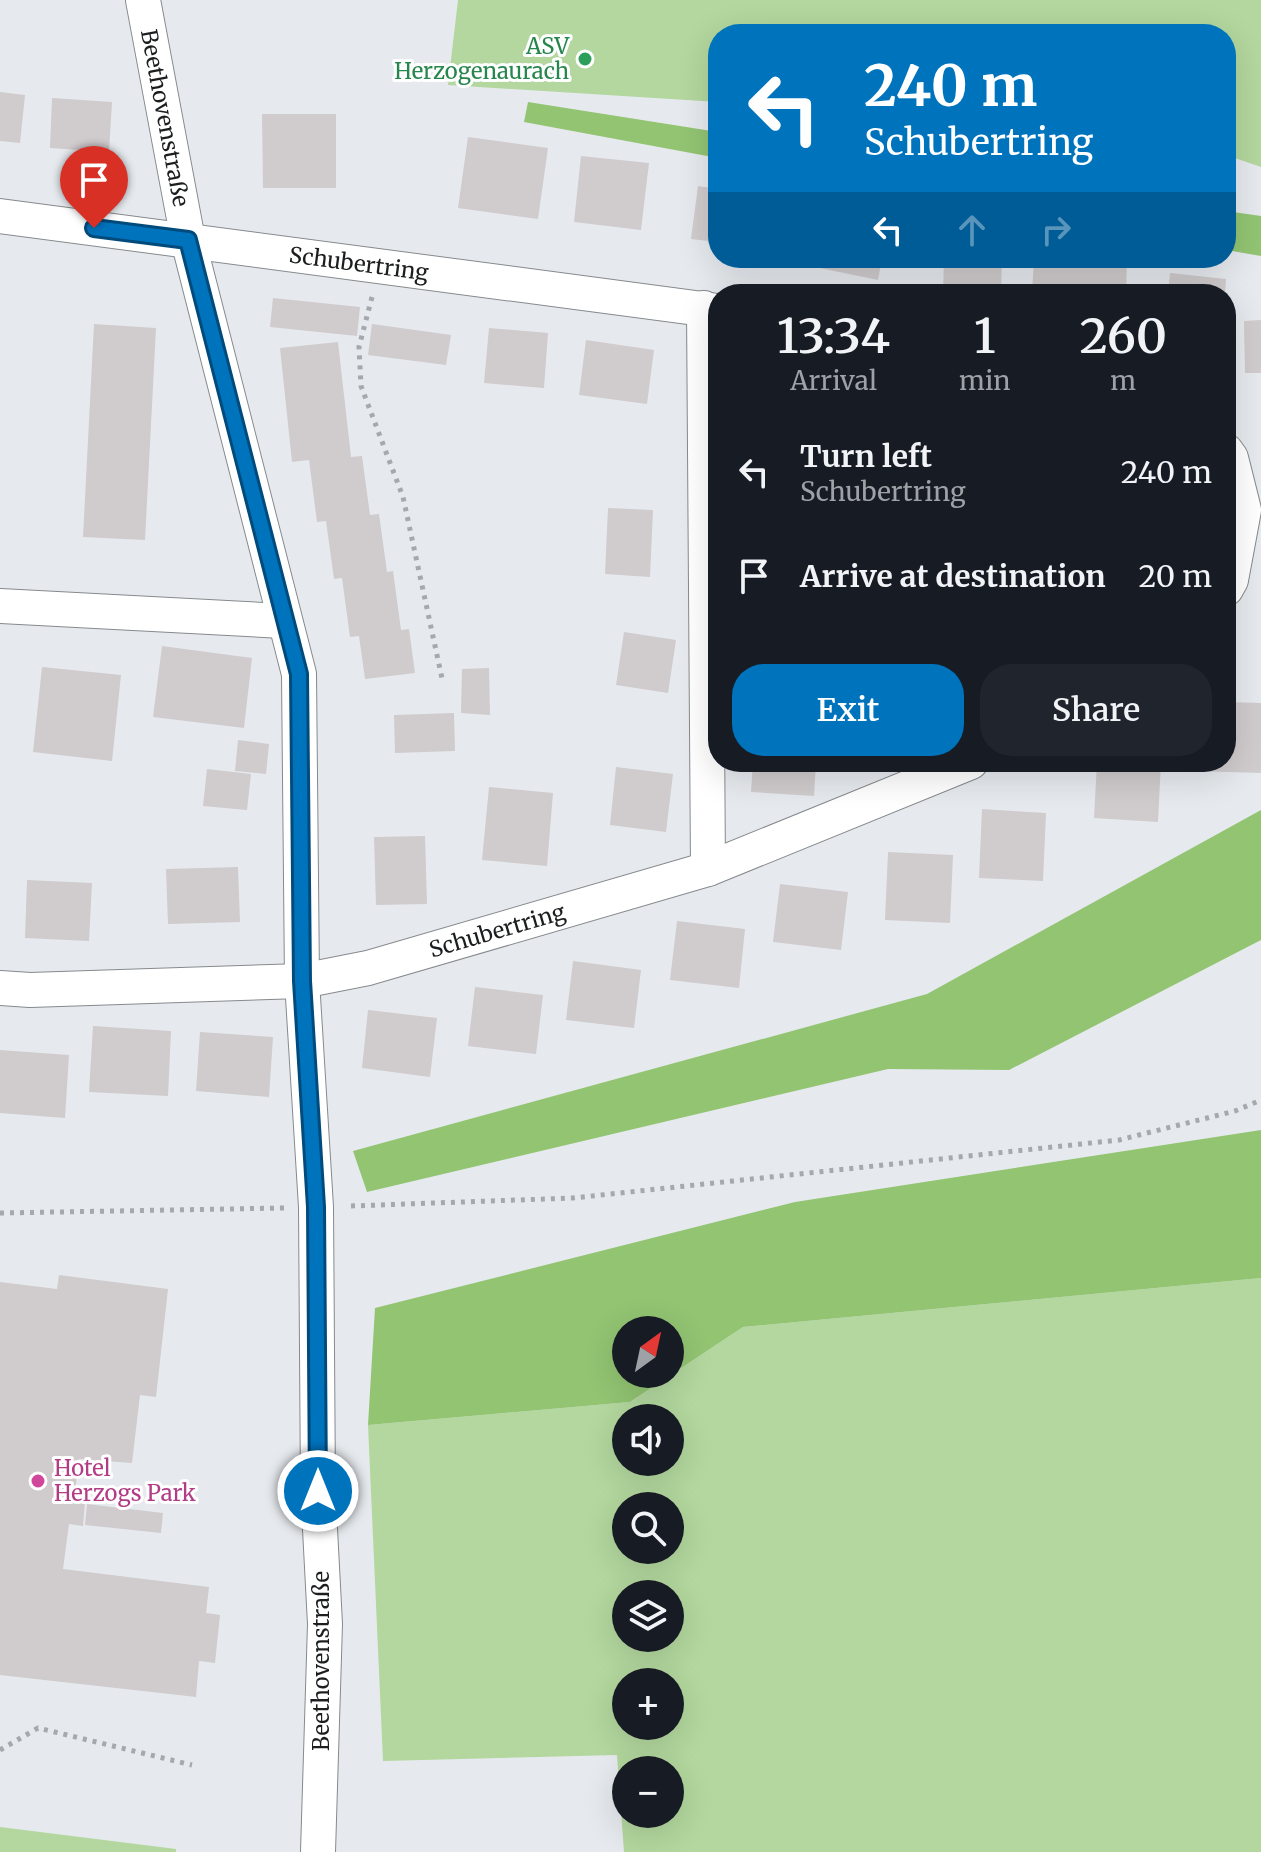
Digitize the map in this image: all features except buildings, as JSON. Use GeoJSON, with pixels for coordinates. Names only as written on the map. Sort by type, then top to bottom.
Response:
{"type":"FeatureCollection","features":[{"type":"Feature","properties":{"kind":"street","name":"Beethovenstraße"},"geometry":{"type":"LineString","coordinates":[[143,0],[188,240],[299,674],[302,981],[316,1207],[318,1491],[325,1624],[318,1852]]}},
{"type":"Feature","properties":{"kind":"street","name":"Schubertring"},"geometry":{"type":"LineString","coordinates":[[0,216],[708,310]]}},
{"type":"Feature","properties":{"kind":"street"},"geometry":{"type":"LineString","coordinates":[[1236,471],[1252,514],[1236,564]]}},
{"type":"Feature","properties":{"kind":"street"},"geometry":{"type":"LineString","coordinates":[[0,606],[283,621]]}},
{"type":"Feature","properties":{"kind":"street"},"geometry":{"type":"LineString","coordinates":[[708,869],[709,772]]}},
{"type":"Feature","properties":{"kind":"street","name":"Schubertring"},"geometry":{"type":"LineString","coordinates":[[0,988],[30,990],[302,981],[368,968],[708,869],[946,772]]}},
{"type":"Feature","properties":{"kind":"path"},"geometry":{"type":"LineString","coordinates":[[380,265],[359,347],[361,386],[403,497],[443,683]]}},
{"type":"Feature","properties":{"kind":"path"},"geometry":{"type":"LineString","coordinates":[[0,1213],[573,1198],[1119,1140],[1235,1111],[1261,1100]]}},
{"type":"Feature","properties":{"kind":"path"},"geometry":{"type":"LineString","coordinates":[[0,1750],[38,1728],[192,1765]]}},
{"type":"Feature","properties":{"kind":"green space","name":"ASV Herzogenaurach"},"geometry":{"type":"Polygon","coordinates":[[[458,0],[1261,0],[1261,167],[1236,158],[1236,24],[708,24],[708,101],[448,85],[458,0]]]}},
{"type":"Feature","properties":{"kind":"green space"},"geometry":{"type":"Polygon","coordinates":[[[528,102],[708,130],[708,156],[524,122],[528,102]]]}},
{"type":"Feature","properties":{"kind":"green space"},"geometry":{"type":"Polygon","coordinates":[[[1236,212],[1261,216],[1261,256],[1236,252],[1236,212]]]}},
{"type":"Feature","properties":{"kind":"green space"},"geometry":{"type":"Polygon","coordinates":[[[1261,810],[1261,940],[1009,1070],[888,1069],[367,1192],[353,1151],[927,994],[1261,810]]]}},
{"type":"Feature","properties":{"kind":"green space"},"geometry":{"type":"Polygon","coordinates":[[[1261,1130],[1261,1278],[743,1327],[684,1366],[684,1316],[612,1316],[612,1388],[651,1388],[630,1402],[368,1425],[375,1308],[795,1202],[1261,1130]]]}},
{"type":"Feature","properties":{"kind":"green space"},"geometry":{"type":"Polygon","coordinates":[[[1261,1278],[1261,1852],[624,1852],[622,1828],[684,1828],[684,1756],[383,1761],[368,1425],[630,1402],[651,1388],[684,1388],[684,1366],[743,1327],[1261,1278]]]}},
{"type":"Feature","properties":{"kind":"green space"},"geometry":{"type":"Polygon","coordinates":[[[0,1827],[176,1849],[176,1852],[0,1852],[0,1827]]]}},
{"type":"Feature","properties":{"kind":"place","name":"ASV Herzogenaurach"},"geometry":{"type":"Point","coordinates":[585,59]}},
{"type":"Feature","properties":{"kind":"place","name":"Hotel Herzogs Park"},"geometry":{"type":"Point","coordinates":[38,1481]}},
{"type":"Feature","properties":{"kind":"route"},"geometry":{"type":"LineString","coordinates":[[94,228],[188,240],[299,674],[302,981],[316,1207],[318,1491]]}}]}
